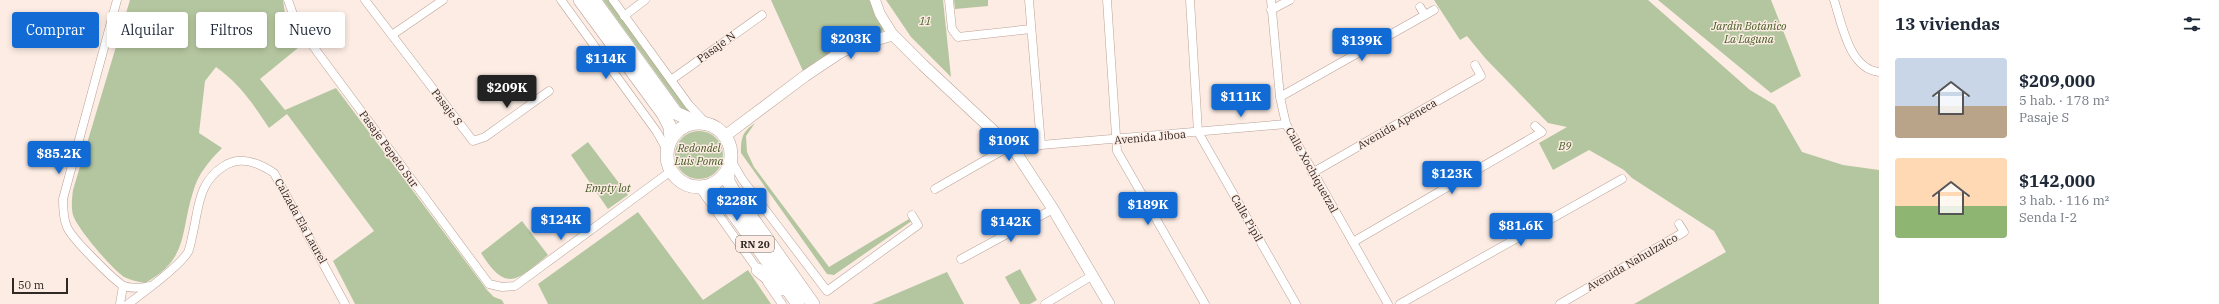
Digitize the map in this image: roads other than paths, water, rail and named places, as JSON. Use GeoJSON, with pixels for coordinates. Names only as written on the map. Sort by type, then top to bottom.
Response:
{"type":"FeatureCollection","features":[{"type":"Feature","properties":{"kind":"highway"},"geometry":{"type":"LineString","coordinates":[[580,0],[664,114],[670,127],[667,159],[671,171]]}},
{"type":"Feature","properties":{"kind":"highway"},"geometry":{"type":"LineString","coordinates":[[594,0],[676,113],[719,129],[725,136]]}},
{"type":"Feature","properties":{"kind":"highway"},"geometry":{"type":"LineString","coordinates":[[669,145],[683,126],[701,123]]}},
{"type":"Feature","properties":{"kind":"highway","name":"RN 20"},"geometry":{"type":"LineString","coordinates":[[725,136],[730,145],[728,181],[734,194],[813,304]]}},
{"type":"Feature","properties":{"kind":"highway"},"geometry":{"type":"LineString","coordinates":[[704,187],[722,178],[730,165]]}},
{"type":"Feature","properties":{"kind":"highway","name":"RN 20"},"geometry":{"type":"LineString","coordinates":[[671,171],[683,183],[704,187],[725,202],[792,302]]}},
{"type":"Feature","properties":{"kind":"highway"},"geometry":{"type":"LineString","coordinates":[[758,270],[792,302]]}},
{"type":"Feature","properties":{"kind":"main road"},"geometry":{"type":"LineString","coordinates":[[725,136],[804,76],[838,54],[856,45],[893,34],[923,65],[1012,149],[1053,209],[1109,304]]}},
{"type":"Feature","properties":{"kind":"street"},"geometry":{"type":"LineString","coordinates":[[117,0],[63,199],[63,212],[67,227],[77,241],[123,286],[143,288],[153,285]]}},
{"type":"Feature","properties":{"kind":"street","name":"Pasaje Pepeto Sur"},"geometry":{"type":"LineString","coordinates":[[288,0],[295,20],[318,53],[489,284],[502,287],[515,286],[671,171]]}},
{"type":"Feature","properties":{"kind":"street","name":"Pasaje S"},"geometry":{"type":"LineString","coordinates":[[365,0],[473,141],[485,137],[549,91]]}},
{"type":"Feature","properties":{"kind":"street"},"geometry":{"type":"LineString","coordinates":[[392,35],[443,0]]}},
{"type":"Feature","properties":{"kind":"street"},"geometry":{"type":"LineString","coordinates":[[561,0],[657,132],[669,145]]}},
{"type":"Feature","properties":{"kind":"street"},"geometry":{"type":"LineString","coordinates":[[613,0],[701,123]]}},
{"type":"Feature","properties":{"kind":"street"},"geometry":{"type":"LineString","coordinates":[[624,16],[646,0]]}},
{"type":"Feature","properties":{"kind":"street"},"geometry":{"type":"LineString","coordinates":[[875,0],[880,14],[893,34]]}},
{"type":"Feature","properties":{"kind":"street"},"geometry":{"type":"LineString","coordinates":[[949,0],[952,28],[958,37],[1031,29]]}},
{"type":"Feature","properties":{"kind":"street"},"geometry":{"type":"LineString","coordinates":[[1029,0],[1041,145]]}},
{"type":"Feature","properties":{"kind":"street"},"geometry":{"type":"LineString","coordinates":[[1107,0],[1117,151],[1205,304]]}},
{"type":"Feature","properties":{"kind":"street"},"geometry":{"type":"LineString","coordinates":[[1190,0],[1198,132]]}},
{"type":"Feature","properties":{"kind":"street","name":"Calle Xochiquetzal"},"geometry":{"type":"LineString","coordinates":[[1271,0],[1280,97],[1286,124],[1312,173],[1388,304]]}},
{"type":"Feature","properties":{"kind":"street"},"geometry":{"type":"LineString","coordinates":[[1271,10],[1290,0]]}},
{"type":"Feature","properties":{"kind":"street"},"geometry":{"type":"LineString","coordinates":[[1834,0],[1853,54],[1860,65],[1879,72]]}},
{"type":"Feature","properties":{"kind":"street"},"geometry":{"type":"LineString","coordinates":[[1420,7],[1425,15]]}},
{"type":"Feature","properties":{"kind":"street"},"geometry":{"type":"LineString","coordinates":[[1280,97],[1434,10]]}},
{"type":"Feature","properties":{"kind":"street","name":"Pasaje N"},"geometry":{"type":"LineString","coordinates":[[671,80],[762,15]]}},
{"type":"Feature","properties":{"kind":"street","name":"Avenida Apeneca"},"geometry":{"type":"LineString","coordinates":[[1312,173],[1481,76],[1475,65]]}},
{"type":"Feature","properties":{"kind":"street","name":"Avenida Jiboa"},"geometry":{"type":"LineString","coordinates":[[935,189],[1012,149],[1041,145],[1117,140],[1286,124]]}},
{"type":"Feature","properties":{"kind":"street"},"geometry":{"type":"LineString","coordinates":[[1353,242],[1542,132],[1535,126]]}},
{"type":"Feature","properties":{"kind":"street","name":"Calle Pipil"},"geometry":{"type":"LineString","coordinates":[[1198,132],[1296,304]]}},
{"type":"Feature","properties":{"kind":"street","name":"Calzada Ela Laurel"},"geometry":{"type":"LineString","coordinates":[[128,304],[153,285],[188,252],[204,184],[213,172],[228,163],[246,160],[261,164],[274,173],[345,304]]}},
{"type":"Feature","properties":{"kind":"street"},"geometry":{"type":"LineString","coordinates":[[730,165],[827,291],[918,225],[912,215]]}},
{"type":"Feature","properties":{"kind":"street"},"geometry":{"type":"LineString","coordinates":[[1400,304],[1622,179]]}},
{"type":"Feature","properties":{"kind":"street"},"geometry":{"type":"LineString","coordinates":[[704,187],[758,270]]}},
{"type":"Feature","properties":{"kind":"street"},"geometry":{"type":"LineString","coordinates":[[960,259],[1053,209]]}},
{"type":"Feature","properties":{"kind":"street","name":"Avenida Nahulzalco"},"geometry":{"type":"LineString","coordinates":[[1560,304],[1684,232],[1679,224]]}},
{"type":"Feature","properties":{"kind":"street"},"geometry":{"type":"LineString","coordinates":[[1045,304],[1093,275]]}},
{"type":"Feature","properties":{"kind":"street"},"geometry":{"type":"LineString","coordinates":[[120,304],[123,286]]}},
{"type":"Feature","properties":{"kind":"park label","name":"11"},"geometry":{"type":"Point","coordinates":[925,21]}},
{"type":"Feature","properties":{"kind":"park label","name":"Jardín Botánico La Laguna"},"geometry":{"type":"Point","coordinates":[1749,32]}},
{"type":"Feature","properties":{"kind":"park label","name":"B9"},"geometry":{"type":"Point","coordinates":[1565,146]}},
{"type":"Feature","properties":{"kind":"park label","name":"Redondel Luis Poma"},"geometry":{"type":"Point","coordinates":[699,154]}},
{"type":"Feature","properties":{"kind":"park label","name":"Empty lot"},"geometry":{"type":"Point","coordinates":[608,188]}}]}
